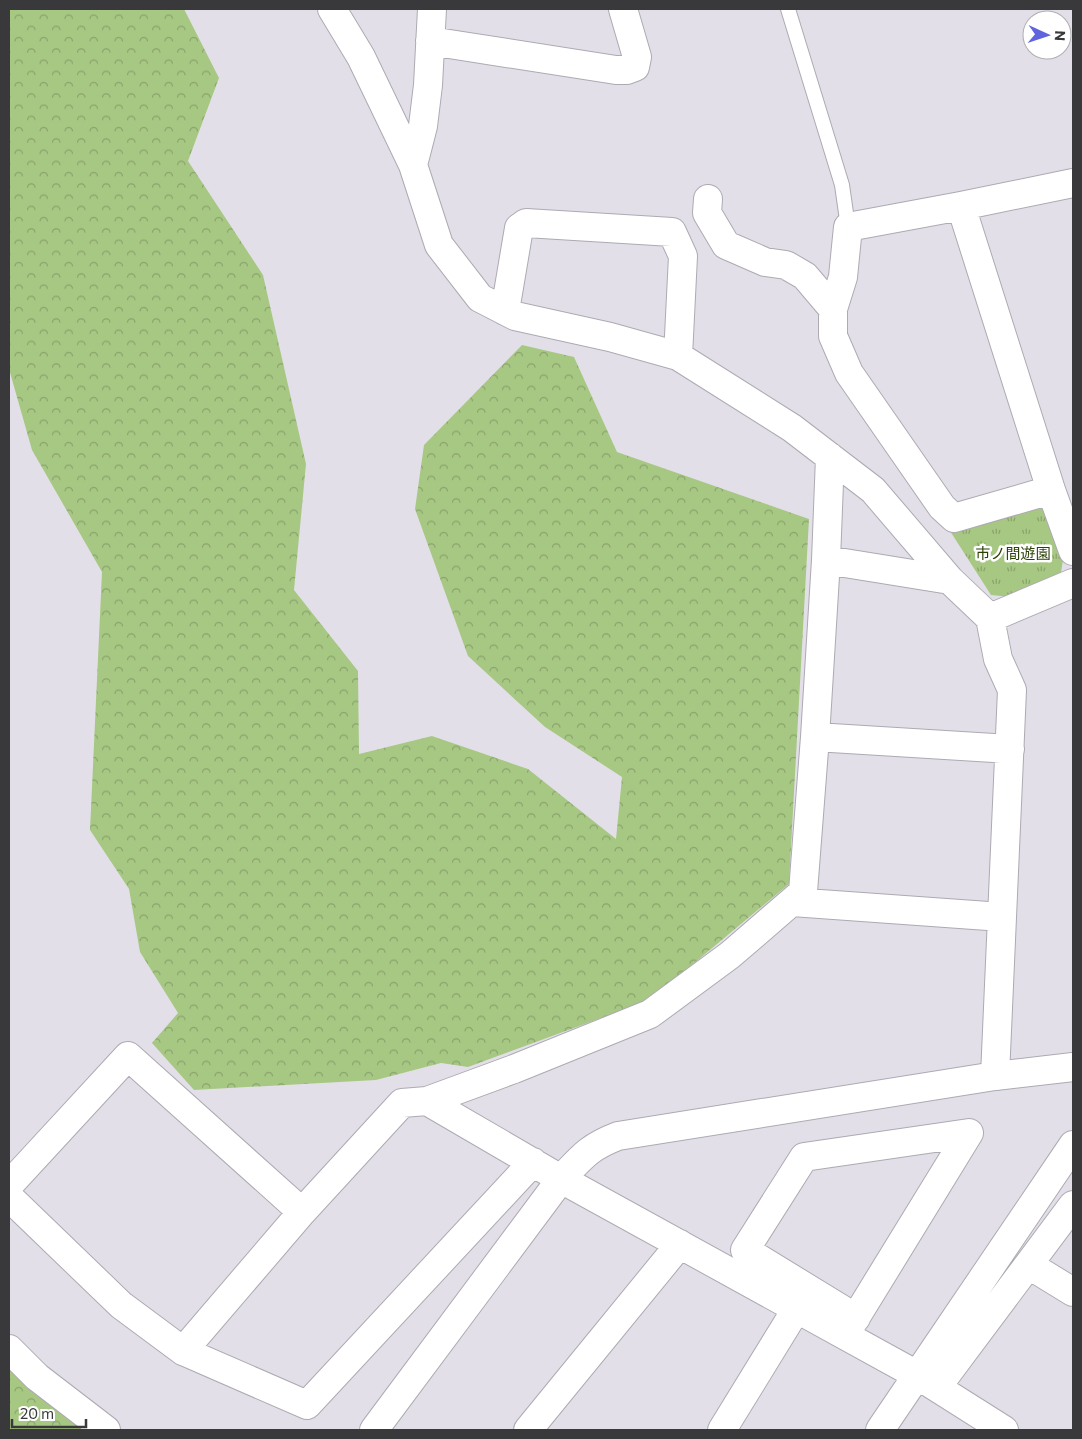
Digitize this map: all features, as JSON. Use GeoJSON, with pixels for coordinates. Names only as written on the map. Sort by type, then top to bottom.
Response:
{"type":"FeatureCollection","features":[{"type":"Feature","properties":{"kind":"street"},"geometry":{"type":"LineString","coordinates":[[332,9],[361,57],[413,165],[440,245],[480,298],[515,316],[610,337],[678,356],[792,428],[873,490],[950,580],[990,618],[998,659],[1012,690],[995,1076]]}},
{"type":"Feature","properties":{"kind":"street"},"geometry":{"type":"LineString","coordinates":[[413,165],[423,126],[428,85],[432,9]]}},
{"type":"Feature","properties":{"kind":"street"},"geometry":{"type":"LineString","coordinates":[[430,41],[626,70],[635,67],[637,57],[623,9]]}},
{"type":"Feature","properties":{"kind":"street"},"geometry":{"type":"LineString","coordinates":[[1051,490],[954,518],[942,507],[849,373],[833,336],[833,309],[842,277],[848,227],[961,206],[1073,182]]}},
{"type":"Feature","properties":{"kind":"street"},"geometry":{"type":"LineString","coordinates":[[708,199],[707,213],[726,245],[765,262],[786,265],[805,276],[833,309]]}},
{"type":"Feature","properties":{"kind":"street"},"geometry":{"type":"LineString","coordinates":[[961,206],[1051,490],[1073,551]]}},
{"type":"Feature","properties":{"kind":"street"},"geometry":{"type":"LineString","coordinates":[[505,311],[519,228],[526,223],[672,232],[683,256],[678,356]]}},
{"type":"Feature","properties":{"kind":"street"},"geometry":{"type":"LineString","coordinates":[[183,1351],[302,1212],[402,1103],[427,1101],[514,1069],[650,1014],[730,955],[803,892],[826,560],[830,457]]}},
{"type":"Feature","properties":{"kind":"street"},"geometry":{"type":"LineString","coordinates":[[826,560],[950,580]]}},
{"type":"Feature","properties":{"kind":"street"},"geometry":{"type":"LineString","coordinates":[[990,618],[1073,583]]}},
{"type":"Feature","properties":{"kind":"street"},"geometry":{"type":"LineString","coordinates":[[815,737],[1010,749]]}},
{"type":"Feature","properties":{"kind":"street"},"geometry":{"type":"LineString","coordinates":[[792,902],[1002,917]]}},
{"type":"Feature","properties":{"kind":"street"},"geometry":{"type":"LineString","coordinates":[[9,1185],[128,1056],[302,1212]]}},
{"type":"Feature","properties":{"kind":"street"},"geometry":{"type":"LineString","coordinates":[[374,1430],[562,1179],[586,1152],[600,1143],[618,1136],[995,1076],[1073,1066]]}},
{"type":"Feature","properties":{"kind":"street"},"geometry":{"type":"LineString","coordinates":[[427,1101],[562,1179],[797,1308],[851,1327]]}},
{"type":"Feature","properties":{"kind":"street"},"geometry":{"type":"LineString","coordinates":[[851,1327],[969,1133],[804,1157],[746,1250],[851,1327],[927,1381],[1004,1430]]}},
{"type":"Feature","properties":{"kind":"street"},"geometry":{"type":"LineString","coordinates":[[927,1381],[1073,1145]]}},
{"type":"Feature","properties":{"kind":"street"},"geometry":{"type":"LineString","coordinates":[[9,1197],[121,1305],[183,1351],[307,1405],[533,1162]]}},
{"type":"Feature","properties":{"kind":"street"},"geometry":{"type":"LineString","coordinates":[[880,1430],[927,1381],[1029,1265],[1073,1205]]}},
{"type":"Feature","properties":{"kind":"street"},"geometry":{"type":"LineString","coordinates":[[528,1430],[680,1244]]}},
{"type":"Feature","properties":{"kind":"street"},"geometry":{"type":"LineString","coordinates":[[1029,1265],[1073,1292]]}},
{"type":"Feature","properties":{"kind":"street"},"geometry":{"type":"LineString","coordinates":[[722,1430],[797,1308]]}},
{"type":"Feature","properties":{"kind":"street"},"geometry":{"type":"LineString","coordinates":[[9,1349],[37,1377],[106,1430]]}},
{"type":"Feature","properties":{"kind":"lane"},"geometry":{"type":"LineString","coordinates":[[788,9],[842,185],[848,227]]}},
{"type":"Feature","properties":{"kind":"green space"},"geometry":{"type":"Polygon","coordinates":[[[9,9],[184,9],[219,78],[188,161],[263,275],[306,464],[294,590],[358,671],[359,754],[432,736],[528,769],[616,839],[622,777],[545,727],[468,656],[415,509],[424,445],[522,345],[574,357],[617,452],[809,519],[789,884],[650,1000],[468,1067],[441,1063],[376,1080],[194,1090],[152,1043],[178,1013],[140,952],[129,889],[90,830],[102,572],[32,450],[9,369],[9,9]]]}},
{"type":"Feature","properties":{"kind":"green space","name":"市ノ間遊園"},"geometry":{"type":"Polygon","coordinates":[[[1034,504],[1045,509],[1063,560],[1060,579],[1012,597],[991,595],[950,531],[1034,504]]]}},
{"type":"Feature","properties":{"kind":"green space"},"geometry":{"type":"Polygon","coordinates":[[[9,1366],[88,1430],[9,1430],[9,1366]]]}}]}
